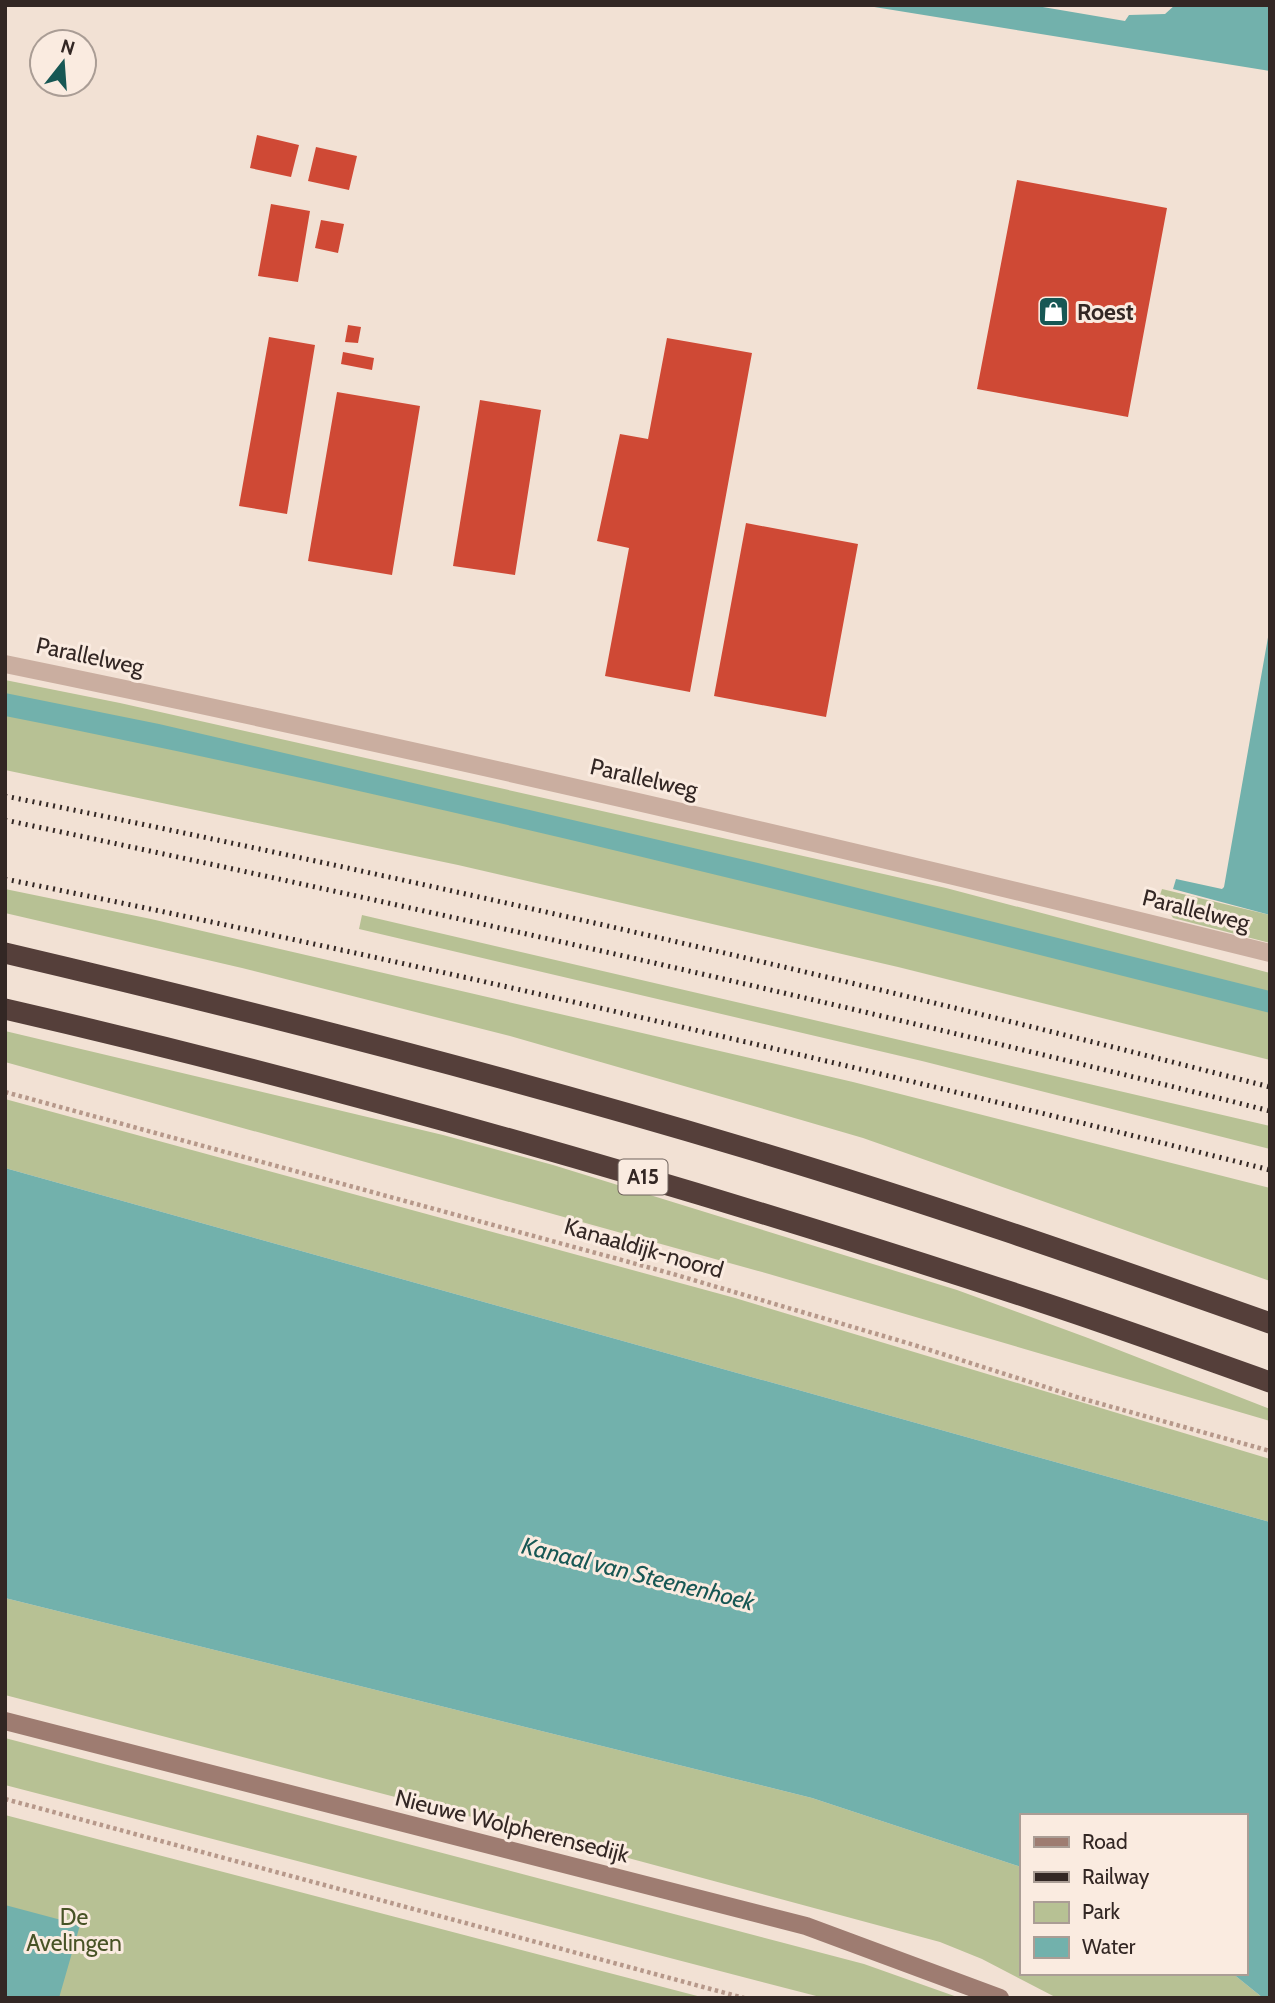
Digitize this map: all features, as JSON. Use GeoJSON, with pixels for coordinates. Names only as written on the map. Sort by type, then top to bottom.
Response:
{"type":"FeatureCollection","features":[{"type":"Feature","properties":{"kind":"highway","name":"A15"},"geometry":{"type":"LineString","coordinates":[[5,953],[183,995],[496,1076],[744,1147],[1052,1246],[1270,1323]]}},
{"type":"Feature","properties":{"kind":"highway","name":"A15"},"geometry":{"type":"LineString","coordinates":[[5,1009],[151,1043],[445,1120],[725,1201],[1035,1300],[1270,1382]]}},
{"type":"Feature","properties":{"kind":"street","name":"Parallelweg"},"geometry":{"type":"LineString","coordinates":[[5,664],[241,712],[800,839],[1270,953]]}},
{"type":"Feature","properties":{"kind":"street","name":"Nieuwe Wolpherensedijk"},"geometry":{"type":"LineString","coordinates":[[5,1721],[806,1926],[1000,1998]]}},
{"type":"Feature","properties":{"kind":"path","name":"Kanaaldijk-noord"},"geometry":{"type":"LineString","coordinates":[[5,1092],[673,1274],[914,1345],[1080,1398],[1270,1451]]}},
{"type":"Feature","properties":{"kind":"path"},"geometry":{"type":"LineString","coordinates":[[5,1799],[744,1998]]}},
{"type":"Feature","properties":{"kind":"green space"},"geometry":{"type":"Polygon","coordinates":[[[5,680],[120,703],[946,888],[1270,973],[1270,1060],[898,967],[458,865],[5,770],[5,680]]]}},
{"type":"Feature","properties":{"kind":"green space"},"geometry":{"type":"Polygon","coordinates":[[[5,889],[151,919],[853,1082],[1270,1188],[1270,1281],[863,1138],[774,1112],[510,1036],[242,968],[5,913],[5,889]]]}},
{"type":"Feature","properties":{"kind":"green space"},"geometry":{"type":"Polygon","coordinates":[[[1162,889],[1270,915],[1270,943],[1173,918],[1160,895],[1162,889]]]}},
{"type":"Feature","properties":{"kind":"green space"},"geometry":{"type":"Polygon","coordinates":[[[362,915],[1270,1126],[1270,1149],[922,1061],[359,929],[362,915]]]}},
{"type":"Feature","properties":{"kind":"green space"},"geometry":{"type":"Polygon","coordinates":[[[5,1031],[443,1135],[553,1165],[957,1290],[1270,1409],[1270,1421],[769,1274],[5,1062],[5,1031]]]}},
{"type":"Feature","properties":{"kind":"green space"},"geometry":{"type":"Polygon","coordinates":[[[5,1099],[735,1298],[1270,1459],[1270,1522],[5,1168],[5,1099]]]}},
{"type":"Feature","properties":{"kind":"green space"},"geometry":{"type":"Polygon","coordinates":[[[5,1598],[812,1798],[1020,1867],[1020,1975],[1234,1975],[1263,1998],[1057,1998],[982,1959],[940,1942],[5,1695],[5,1598]]]}},
{"type":"Feature","properties":{"kind":"green space"},"geometry":{"type":"Polygon","coordinates":[[[5,1738],[864,1964],[960,1998],[824,1998],[5,1785],[5,1738]]]}},
{"type":"Feature","properties":{"kind":"green space","name":"De Avelingen"},"geometry":{"type":"Polygon","coordinates":[[[5,1815],[705,1998],[5,1998],[5,1815]]]}},
{"type":"Feature","properties":{"kind":"water"},"geometry":{"type":"Polygon","coordinates":[[[862,5],[1031,5],[1125,21],[1129,15],[1165,14],[1175,5],[1270,5],[1270,71],[862,5]]]}},
{"type":"Feature","properties":{"kind":"water"},"geometry":{"type":"Polygon","coordinates":[[[1270,626],[1270,915],[1173,889],[1176,879],[1222,889],[1224,887],[1270,626]]]}},
{"type":"Feature","properties":{"kind":"water"},"geometry":{"type":"Polygon","coordinates":[[[5,693],[159,724],[758,863],[1270,991],[1270,1013],[639,856],[323,783],[5,716],[5,693]]]}},
{"type":"Feature","properties":{"kind":"water","name":"Kanaal van Steenenhoek"},"geometry":{"type":"Polygon","coordinates":[[[5,1168],[1270,1522],[1270,1998],[1263,1998],[1234,1975],[1247,1975],[1247,1814],[1020,1814],[1020,1867],[812,1798],[5,1598],[5,1168]]]}},
{"type":"Feature","properties":{"kind":"water"},"geometry":{"type":"Polygon","coordinates":[[[5,1905],[80,1925],[59,1998],[5,1998],[5,1905]]]}},
{"type":"Feature","properties":{"kind":"building"},"geometry":{"type":"Polygon","coordinates":[[[257,135],[299,145],[291,177],[250,168],[257,135]]]}},
{"type":"Feature","properties":{"kind":"building"},"geometry":{"type":"Polygon","coordinates":[[[316,147],[357,156],[349,190],[308,181],[316,147]]]}},
{"type":"Feature","properties":{"kind":"building"},"geometry":{"type":"Polygon","coordinates":[[[1017,180],[1167,208],[1128,417],[977,389],[1017,180]]]}},
{"type":"Feature","properties":{"kind":"building"},"geometry":{"type":"Polygon","coordinates":[[[271,204],[310,211],[298,282],[258,276],[271,204]]]}},
{"type":"Feature","properties":{"kind":"building"},"geometry":{"type":"Polygon","coordinates":[[[321,220],[344,224],[338,253],[315,248],[321,220]]]}},
{"type":"Feature","properties":{"kind":"building"},"geometry":{"type":"Polygon","coordinates":[[[348,325],[361,327],[358,343],[345,342],[348,325]]]}},
{"type":"Feature","properties":{"kind":"building"},"geometry":{"type":"Polygon","coordinates":[[[269,337],[315,345],[287,514],[239,506],[269,337]]]}},
{"type":"Feature","properties":{"kind":"building"},"geometry":{"type":"Polygon","coordinates":[[[667,338],[752,353],[690,692],[605,676],[629,548],[597,541],[620,434],[648,439],[667,338]]]}},
{"type":"Feature","properties":{"kind":"building"},"geometry":{"type":"Polygon","coordinates":[[[343,352],[374,358],[372,370],[341,364],[343,352]]]}},
{"type":"Feature","properties":{"kind":"building"},"geometry":{"type":"Polygon","coordinates":[[[337,392],[420,406],[392,575],[308,561],[337,392]]]}},
{"type":"Feature","properties":{"kind":"building"},"geometry":{"type":"Polygon","coordinates":[[[480,400],[541,410],[515,575],[453,566],[480,400]]]}},
{"type":"Feature","properties":{"kind":"building"},"geometry":{"type":"Polygon","coordinates":[[[746,523],[858,544],[826,717],[714,696],[746,523]]]}},
{"type":"Feature","properties":{"kind":"railway"},"geometry":{"type":"LineString","coordinates":[[5,796],[639,933],[1270,1087]]}},
{"type":"Feature","properties":{"kind":"railway"},"geometry":{"type":"LineString","coordinates":[[5,820],[639,960],[955,1033],[1270,1111]]}},
{"type":"Feature","properties":{"kind":"railway"},"geometry":{"type":"LineString","coordinates":[[5,879],[639,1017],[1270,1170]]}},
{"type":"Feature","properties":{"kind":"place","name":"Roest"},"geometry":{"type":"Point","coordinates":[1054,312]}}]}
